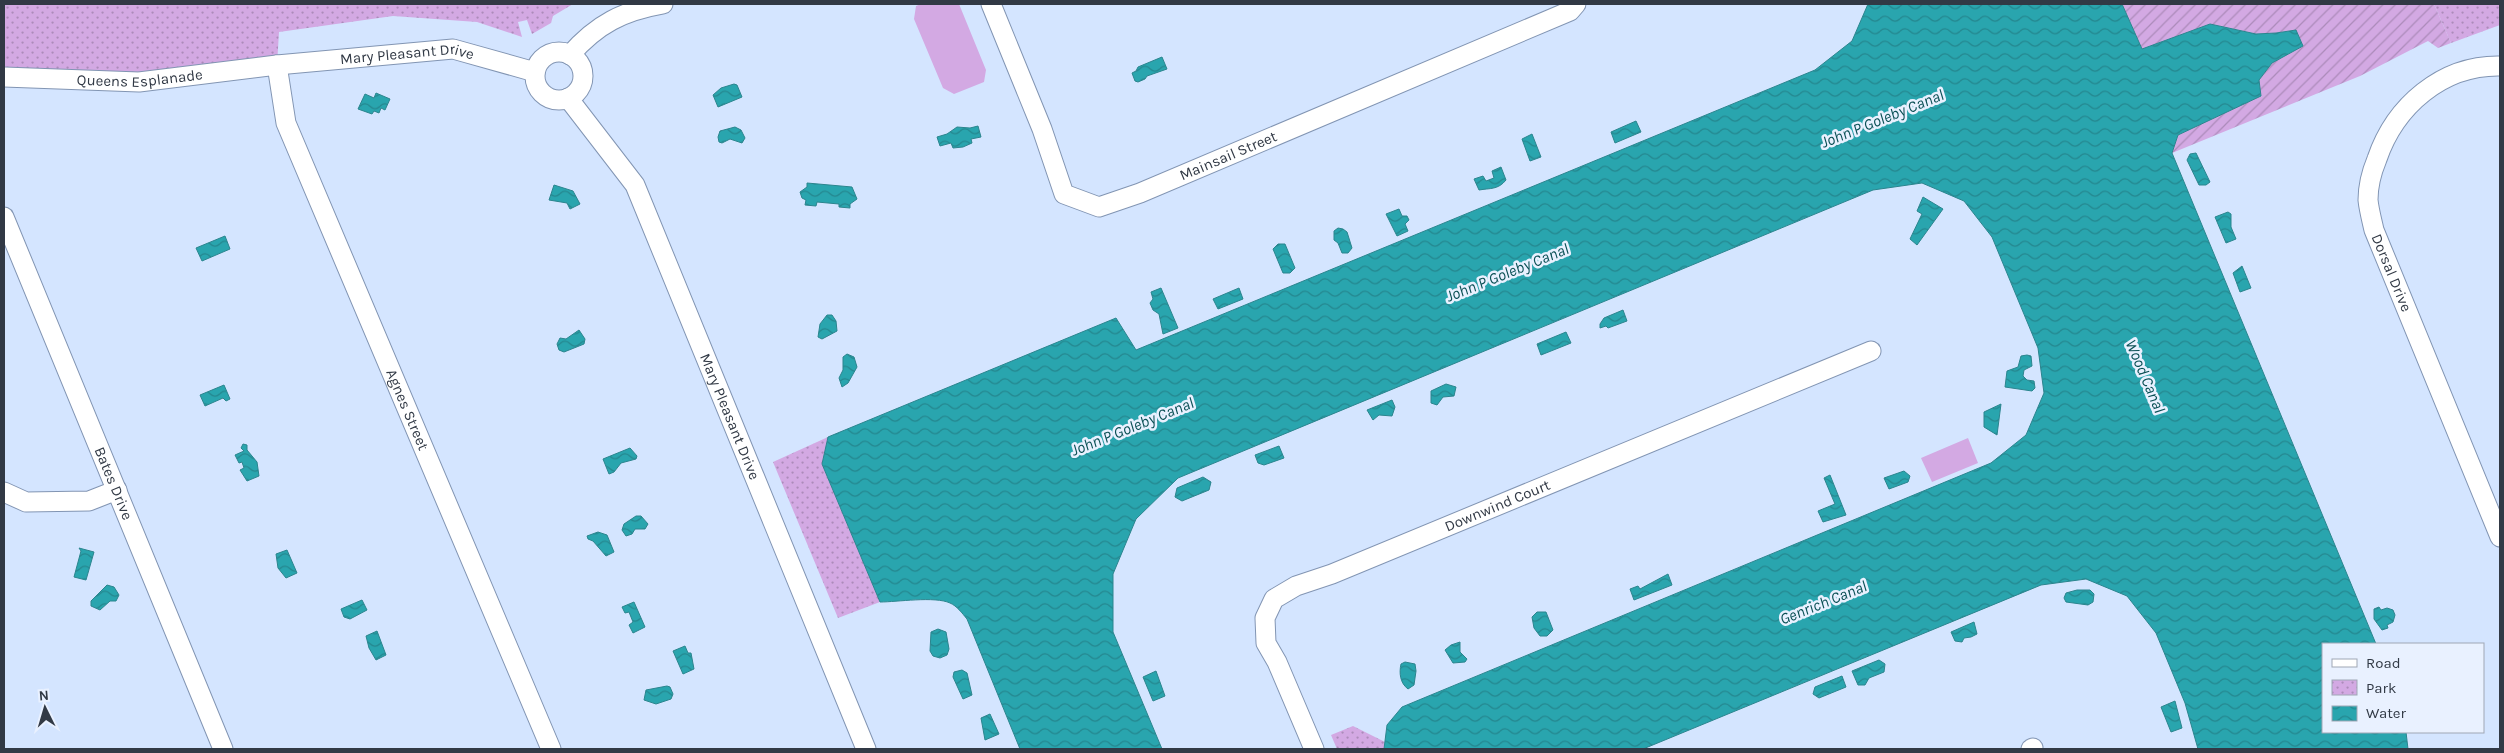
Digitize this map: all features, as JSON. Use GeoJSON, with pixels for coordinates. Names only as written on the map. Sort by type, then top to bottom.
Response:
{"type":"FeatureCollection","features":[{"type":"Feature","properties":{"kind":"street"},"geometry":{"type":"LineString","coordinates":[[570,55],[587,36],[608,21],[638,8],[663,4]]}},
{"type":"Feature","properties":{"kind":"street","name":"Mainsail Street"},"geometry":{"type":"LineString","coordinates":[[991,4],[1042,129],[1064,194],[1099,207],[1140,193],[1570,11],[1576,4]]}},
{"type":"Feature","properties":{"kind":"street","name":"Mary Pleasant Drive"},"geometry":{"type":"LineString","coordinates":[[277,65],[453,50],[535,72]]}},
{"type":"Feature","properties":{"kind":"street"},"geometry":{"type":"LineString","coordinates":[[563,52],[570,55],[580,66],[582,73],[579,88],[568,98],[554,99],[541,92],[537,86],[535,72],[537,65],[548,54],[563,52]]}},
{"type":"Feature","properties":{"kind":"street","name":"Queens Esplanade"},"geometry":{"type":"LineString","coordinates":[[4,77],[139,82],[277,65]]}},
{"type":"Feature","properties":{"kind":"street","name":"Agnes Street"},"geometry":{"type":"LineString","coordinates":[[277,65],[286,123],[550,749]]}},
{"type":"Feature","properties":{"kind":"street","name":"Dorsal Drive"},"geometry":{"type":"LineString","coordinates":[[2500,66],[2468,69],[2460,72],[2425,89],[2400,112],[2381,145],[2372,172],[2368,200],[2374,230],[2500,537]]}},
{"type":"Feature","properties":{"kind":"street","name":"Mary Pleasant Drive"},"geometry":{"type":"LineString","coordinates":[[568,98],[635,185],[866,749]]}},
{"type":"Feature","properties":{"kind":"street","name":"Bates Drive"},"geometry":{"type":"LineString","coordinates":[[4,217],[223,749]]}},
{"type":"Feature","properties":{"kind":"street","name":"Downwind Court"},"geometry":{"type":"LineString","coordinates":[[1314,749],[1277,662],[1266,643],[1265,618],[1274,599],[1296,586],[1332,574],[1871,351]]}},
{"type":"Feature","properties":{"kind":"street"},"geometry":{"type":"LineString","coordinates":[[4,492],[26,502],[89,501],[117,490]]}},
{"type":"Feature","properties":{"kind":"green space"},"geometry":{"type":"Polygon","coordinates":[[[4,4],[573,4],[553,16],[551,23],[532,34],[527,20],[518,22],[522,37],[477,22],[393,16],[279,32],[277,65],[139,82],[4,77],[4,4]]]}},
{"type":"Feature","properties":{"kind":"green space"},"geometry":{"type":"Polygon","coordinates":[[[921,4],[959,4],[986,70],[984,82],[954,94],[943,88],[914,19],[916,6],[921,4]]]}},
{"type":"Feature","properties":{"kind":"green space"},"geometry":{"type":"Polygon","coordinates":[[[2122,4],[2434,4],[2451,43],[2438,48],[2428,41],[2360,76],[2172,153],[2178,135],[2261,96],[2259,80],[2272,63],[2303,46],[2295,30],[2256,34],[2210,24],[2142,49],[2122,4]]]}},
{"type":"Feature","properties":{"kind":"green space"},"geometry":{"type":"Polygon","coordinates":[[[2434,4],[2500,4],[2500,25],[2451,43],[2434,4]]]}},
{"type":"Feature","properties":{"kind":"green space"},"geometry":{"type":"Polygon","coordinates":[[[828,437],[822,464],[880,602],[838,618],[773,462],[828,437]]]}},
{"type":"Feature","properties":{"kind":"green space"},"geometry":{"type":"Polygon","coordinates":[[[1968,438],[1978,463],[1932,482],[1921,458],[1968,438]]]}},
{"type":"Feature","properties":{"kind":"green space"},"geometry":{"type":"Polygon","coordinates":[[[1353,726],[1385,742],[1384,749],[1337,749],[1331,735],[1353,726]]]}},
{"type":"Feature","properties":{"kind":"water"},"geometry":{"type":"Polygon","coordinates":[[[1868,4],[2122,4],[2142,49],[2210,24],[2256,34],[2296,30],[2303,46],[2272,63],[2259,80],[2261,96],[2178,135],[2172,153],[2376,643],[2322,643],[2322,733],[2406,733],[2408,749],[2198,749],[2185,703],[2156,633],[2127,596],[2086,579],[2041,585],[1643,749],[1384,749],[1387,725],[1402,707],[1991,463],[2026,435],[2044,393],[2038,348],[1992,237],[1964,201],[1922,183],[1873,190],[1178,478],[1136,519],[1113,574],[1113,632],[1162,749],[1020,749],[967,619],[959,610],[950,603],[935,600],[880,602],[822,464],[828,437],[1116,318],[1136,350],[1815,70],[1852,41],[1868,4]]]}},
{"type":"Feature","properties":{"kind":"water"},"geometry":{"type":"Polygon","coordinates":[[[1162,57],[1167,69],[1147,76],[1138,82],[1135,81],[1132,73],[1138,67],[1162,57]]]}},
{"type":"Feature","properties":{"kind":"water"},"geometry":{"type":"Polygon","coordinates":[[[734,84],[737,85],[742,97],[718,107],[713,95],[721,88],[734,84]]]}},
{"type":"Feature","properties":{"kind":"water"},"geometry":{"type":"Polygon","coordinates":[[[376,93],[390,99],[385,110],[381,108],[379,113],[374,111],[372,114],[358,109],[365,94],[374,98],[376,93]]]}},
{"type":"Feature","properties":{"kind":"water"},"geometry":{"type":"Polygon","coordinates":[[[1636,121],[1641,132],[1615,143],[1611,132],[1636,121]]]}},
{"type":"Feature","properties":{"kind":"water"},"geometry":{"type":"Polygon","coordinates":[[[978,126],[981,137],[971,139],[972,143],[963,147],[953,148],[951,143],[940,146],[937,137],[947,134],[957,127],[970,128],[978,126]]]}},
{"type":"Feature","properties":{"kind":"water"},"geometry":{"type":"Polygon","coordinates":[[[735,127],[741,130],[745,138],[742,143],[730,139],[722,143],[719,142],[720,131],[735,127]]]}},
{"type":"Feature","properties":{"kind":"water"},"geometry":{"type":"Polygon","coordinates":[[[1532,134],[1541,157],[1530,161],[1522,139],[1532,134]]]}},
{"type":"Feature","properties":{"kind":"water"},"geometry":{"type":"Polygon","coordinates":[[[2196,153],[2210,182],[2206,185],[2199,185],[2187,160],[2190,154],[2196,153]]]}},
{"type":"Feature","properties":{"kind":"water"},"geometry":{"type":"Polygon","coordinates":[[[1501,167],[1506,180],[1500,186],[1479,190],[1474,179],[1483,176],[1486,181],[1494,178],[1492,171],[1501,167]]]}},
{"type":"Feature","properties":{"kind":"water"},"geometry":{"type":"Polygon","coordinates":[[[807,183],[852,187],[857,199],[850,204],[850,208],[839,207],[839,204],[817,202],[816,206],[805,205],[806,200],[802,198],[800,192],[807,187],[807,183]]]}},
{"type":"Feature","properties":{"kind":"water"},"geometry":{"type":"Polygon","coordinates":[[[554,185],[573,191],[580,204],[570,209],[567,203],[549,200],[554,185]]]}},
{"type":"Feature","properties":{"kind":"water"},"geometry":{"type":"Polygon","coordinates":[[[1923,197],[1943,209],[1917,245],[1910,239],[1922,214],[1917,211],[1923,197]]]}},
{"type":"Feature","properties":{"kind":"water"},"geometry":{"type":"Polygon","coordinates":[[[1399,209],[1402,216],[1407,216],[1409,220],[1405,224],[1408,231],[1397,236],[1386,214],[1399,209]]]}},
{"type":"Feature","properties":{"kind":"water"},"geometry":{"type":"Polygon","coordinates":[[[2228,212],[2231,214],[2231,227],[2236,239],[2226,243],[2215,217],[2228,212]]]}},
{"type":"Feature","properties":{"kind":"water"},"geometry":{"type":"Polygon","coordinates":[[[1338,228],[1347,232],[1352,248],[1348,253],[1342,253],[1338,243],[1334,240],[1334,231],[1338,228]]]}},
{"type":"Feature","properties":{"kind":"water"},"geometry":{"type":"Polygon","coordinates":[[[225,236],[230,249],[202,261],[196,248],[225,236]]]}},
{"type":"Feature","properties":{"kind":"water"},"geometry":{"type":"Polygon","coordinates":[[[1278,244],[1285,244],[1295,268],[1290,273],[1283,273],[1273,249],[1278,244]]]}},
{"type":"Feature","properties":{"kind":"water"},"geometry":{"type":"Polygon","coordinates":[[[2242,266],[2251,288],[2240,292],[2233,273],[2242,266]]]}},
{"type":"Feature","properties":{"kind":"water"},"geometry":{"type":"Polygon","coordinates":[[[1161,288],[1178,328],[1163,334],[1159,314],[1153,310],[1150,303],[1153,299],[1151,292],[1161,288]]]}},
{"type":"Feature","properties":{"kind":"water"},"geometry":{"type":"Polygon","coordinates":[[[1239,288],[1243,299],[1218,309],[1213,299],[1239,288]]]}},
{"type":"Feature","properties":{"kind":"water"},"geometry":{"type":"Polygon","coordinates":[[[1623,310],[1627,321],[1608,328],[1606,326],[1600,328],[1604,318],[1623,310]]]}},
{"type":"Feature","properties":{"kind":"water"},"geometry":{"type":"Polygon","coordinates":[[[827,315],[832,315],[836,321],[837,331],[822,339],[818,337],[820,324],[827,315]]]}},
{"type":"Feature","properties":{"kind":"water"},"geometry":{"type":"Polygon","coordinates":[[[579,330],[585,339],[584,344],[564,352],[559,350],[557,344],[560,338],[566,339],[579,330]]]}},
{"type":"Feature","properties":{"kind":"water"},"geometry":{"type":"Polygon","coordinates":[[[1566,332],[1571,343],[1541,355],[1537,344],[1566,332]]]}},
{"type":"Feature","properties":{"kind":"water"},"geometry":{"type":"Polygon","coordinates":[[[847,354],[854,357],[857,367],[848,383],[842,387],[839,378],[843,370],[843,357],[847,354]]]}},
{"type":"Feature","properties":{"kind":"water"},"geometry":{"type":"Polygon","coordinates":[[[2021,356],[2031,356],[2032,366],[2024,370],[2023,376],[2027,380],[2034,381],[2035,388],[2032,391],[2005,387],[2007,371],[2018,367],[2021,356]]]}},
{"type":"Feature","properties":{"kind":"water"},"geometry":{"type":"Polygon","coordinates":[[[1446,384],[1456,387],[1454,396],[1443,397],[1437,405],[1431,403],[1431,391],[1446,384]]]}},
{"type":"Feature","properties":{"kind":"water"},"geometry":{"type":"Polygon","coordinates":[[[224,385],[230,399],[226,401],[223,398],[205,406],[200,395],[224,385]]]}},
{"type":"Feature","properties":{"kind":"water"},"geometry":{"type":"Polygon","coordinates":[[[1392,400],[1395,407],[1392,416],[1379,415],[1373,420],[1367,410],[1392,400]]]}},
{"type":"Feature","properties":{"kind":"water"},"geometry":{"type":"Polygon","coordinates":[[[2001,404],[1997,435],[1984,427],[1984,412],[2001,404]]]}},
{"type":"Feature","properties":{"kind":"water"},"geometry":{"type":"Polygon","coordinates":[[[243,444],[247,445],[247,450],[257,462],[259,476],[247,481],[240,470],[244,468],[242,462],[239,463],[235,455],[244,451],[241,448],[243,444]]]}},
{"type":"Feature","properties":{"kind":"water"},"geometry":{"type":"Polygon","coordinates":[[[1279,446],[1284,458],[1264,465],[1258,463],[1255,455],[1279,446]]]}},
{"type":"Feature","properties":{"kind":"water"},"geometry":{"type":"Polygon","coordinates":[[[630,448],[637,456],[636,459],[621,463],[614,472],[609,474],[603,459],[630,448]]]}},
{"type":"Feature","properties":{"kind":"water"},"geometry":{"type":"Polygon","coordinates":[[[1904,471],[1910,476],[1908,482],[1889,489],[1884,478],[1904,471]]]}},
{"type":"Feature","properties":{"kind":"water"},"geometry":{"type":"Polygon","coordinates":[[[1830,475],[1846,515],[1823,522],[1818,511],[1835,504],[1824,478],[1830,475]]]}},
{"type":"Feature","properties":{"kind":"water"},"geometry":{"type":"Polygon","coordinates":[[[1203,477],[1211,482],[1209,490],[1182,501],[1175,497],[1177,488],[1203,477]]]}},
{"type":"Feature","properties":{"kind":"water"},"geometry":{"type":"Polygon","coordinates":[[[636,516],[641,516],[648,524],[645,529],[635,529],[632,534],[626,536],[622,530],[624,524],[636,516]]]}},
{"type":"Feature","properties":{"kind":"water"},"geometry":{"type":"Polygon","coordinates":[[[598,532],[607,535],[614,552],[606,556],[593,541],[588,539],[587,536],[598,532]]]}},
{"type":"Feature","properties":{"kind":"water"},"geometry":{"type":"Polygon","coordinates":[[[79,548],[94,552],[86,580],[74,577],[81,551],[79,548]]]}},
{"type":"Feature","properties":{"kind":"water"},"geometry":{"type":"Polygon","coordinates":[[[287,550],[297,573],[286,578],[278,568],[276,554],[287,550]]]}},
{"type":"Feature","properties":{"kind":"water"},"geometry":{"type":"Polygon","coordinates":[[[1668,574],[1672,585],[1634,600],[1630,589],[1638,586],[1640,589],[1668,574]]]}},
{"type":"Feature","properties":{"kind":"water"},"geometry":{"type":"Polygon","coordinates":[[[107,585],[114,587],[119,595],[116,601],[110,601],[100,610],[91,606],[91,601],[107,585]]]}},
{"type":"Feature","properties":{"kind":"water"},"geometry":{"type":"Polygon","coordinates":[[[2077,590],[2090,590],[2094,594],[2093,602],[2088,605],[2066,602],[2064,598],[2066,593],[2077,590]]]}},
{"type":"Feature","properties":{"kind":"water"},"geometry":{"type":"Polygon","coordinates":[[[362,600],[367,610],[350,619],[344,617],[341,609],[362,600]]]}},
{"type":"Feature","properties":{"kind":"water"},"geometry":{"type":"Polygon","coordinates":[[[634,602],[645,627],[633,633],[629,625],[633,622],[629,612],[625,613],[622,607],[634,602]]]}},
{"type":"Feature","properties":{"kind":"water"},"geometry":{"type":"Polygon","coordinates":[[[2379,607],[2381,610],[2387,608],[2393,610],[2395,615],[2393,622],[2387,625],[2388,628],[2382,630],[2374,619],[2374,609],[2379,607]]]}},
{"type":"Feature","properties":{"kind":"water"},"geometry":{"type":"Polygon","coordinates":[[[1537,612],[1546,612],[1553,630],[1547,636],[1540,636],[1534,628],[1532,617],[1537,612]]]}},
{"type":"Feature","properties":{"kind":"water"},"geometry":{"type":"Polygon","coordinates":[[[1974,622],[1977,634],[1964,638],[1962,642],[1955,641],[1951,632],[1974,622]]]}},
{"type":"Feature","properties":{"kind":"water"},"geometry":{"type":"Polygon","coordinates":[[[938,629],[946,632],[949,649],[947,655],[940,658],[933,656],[930,651],[931,632],[938,629]]]}},
{"type":"Feature","properties":{"kind":"water"},"geometry":{"type":"Polygon","coordinates":[[[377,631],[386,655],[376,660],[369,648],[366,636],[377,631]]]}},
{"type":"Feature","properties":{"kind":"water"},"geometry":{"type":"Polygon","coordinates":[[[1460,642],[1460,652],[1467,659],[1465,662],[1453,663],[1445,650],[1451,645],[1460,642]]]}},
{"type":"Feature","properties":{"kind":"water"},"geometry":{"type":"Polygon","coordinates":[[[685,646],[688,653],[691,653],[694,669],[683,674],[673,651],[685,646]]]}},
{"type":"Feature","properties":{"kind":"water"},"geometry":{"type":"Polygon","coordinates":[[[1879,660],[1885,664],[1884,672],[1869,678],[1865,685],[1858,685],[1852,671],[1879,660]]]}},
{"type":"Feature","properties":{"kind":"water"},"geometry":{"type":"Polygon","coordinates":[[[1405,662],[1415,664],[1416,671],[1414,685],[1408,689],[1403,684],[1400,674],[1401,664],[1405,662]]]}},
{"type":"Feature","properties":{"kind":"water"},"geometry":{"type":"Polygon","coordinates":[[[962,670],[967,673],[972,695],[963,699],[953,677],[954,672],[962,670]]]}},
{"type":"Feature","properties":{"kind":"water"},"geometry":{"type":"Polygon","coordinates":[[[1156,671],[1165,696],[1153,701],[1143,677],[1156,671]]]}},
{"type":"Feature","properties":{"kind":"water"},"geometry":{"type":"Polygon","coordinates":[[[1842,676],[1846,687],[1819,698],[1813,694],[1815,687],[1842,676]]]}},
{"type":"Feature","properties":{"kind":"water"},"geometry":{"type":"Polygon","coordinates":[[[670,687],[673,694],[671,699],[656,704],[644,700],[646,690],[670,687]]]}},
{"type":"Feature","properties":{"kind":"water"},"geometry":{"type":"Polygon","coordinates":[[[2175,701],[2182,728],[2171,732],[2161,707],[2175,701]]]}},
{"type":"Feature","properties":{"kind":"water"},"geometry":{"type":"Polygon","coordinates":[[[990,714],[999,734],[985,740],[981,718],[990,714]]]}},
{"type":"Feature","properties":{"kind":"water label","name":"John P Goleby Canal"},"geometry":{"type":"Point","coordinates":[1882,118]}},
{"type":"Feature","properties":{"kind":"water label","name":"John P Goleby Canal"},"geometry":{"type":"Point","coordinates":[1507,272]}},
{"type":"Feature","properties":{"kind":"water label","name":"Wood Canal"},"geometry":{"type":"Point","coordinates":[2146,376]}},
{"type":"Feature","properties":{"kind":"water label","name":"John P Goleby Canal"},"geometry":{"type":"Point","coordinates":[1132,426]}},
{"type":"Feature","properties":{"kind":"water label","name":"Genrich Canal"},"geometry":{"type":"Point","coordinates":[1823,602]}}]}
